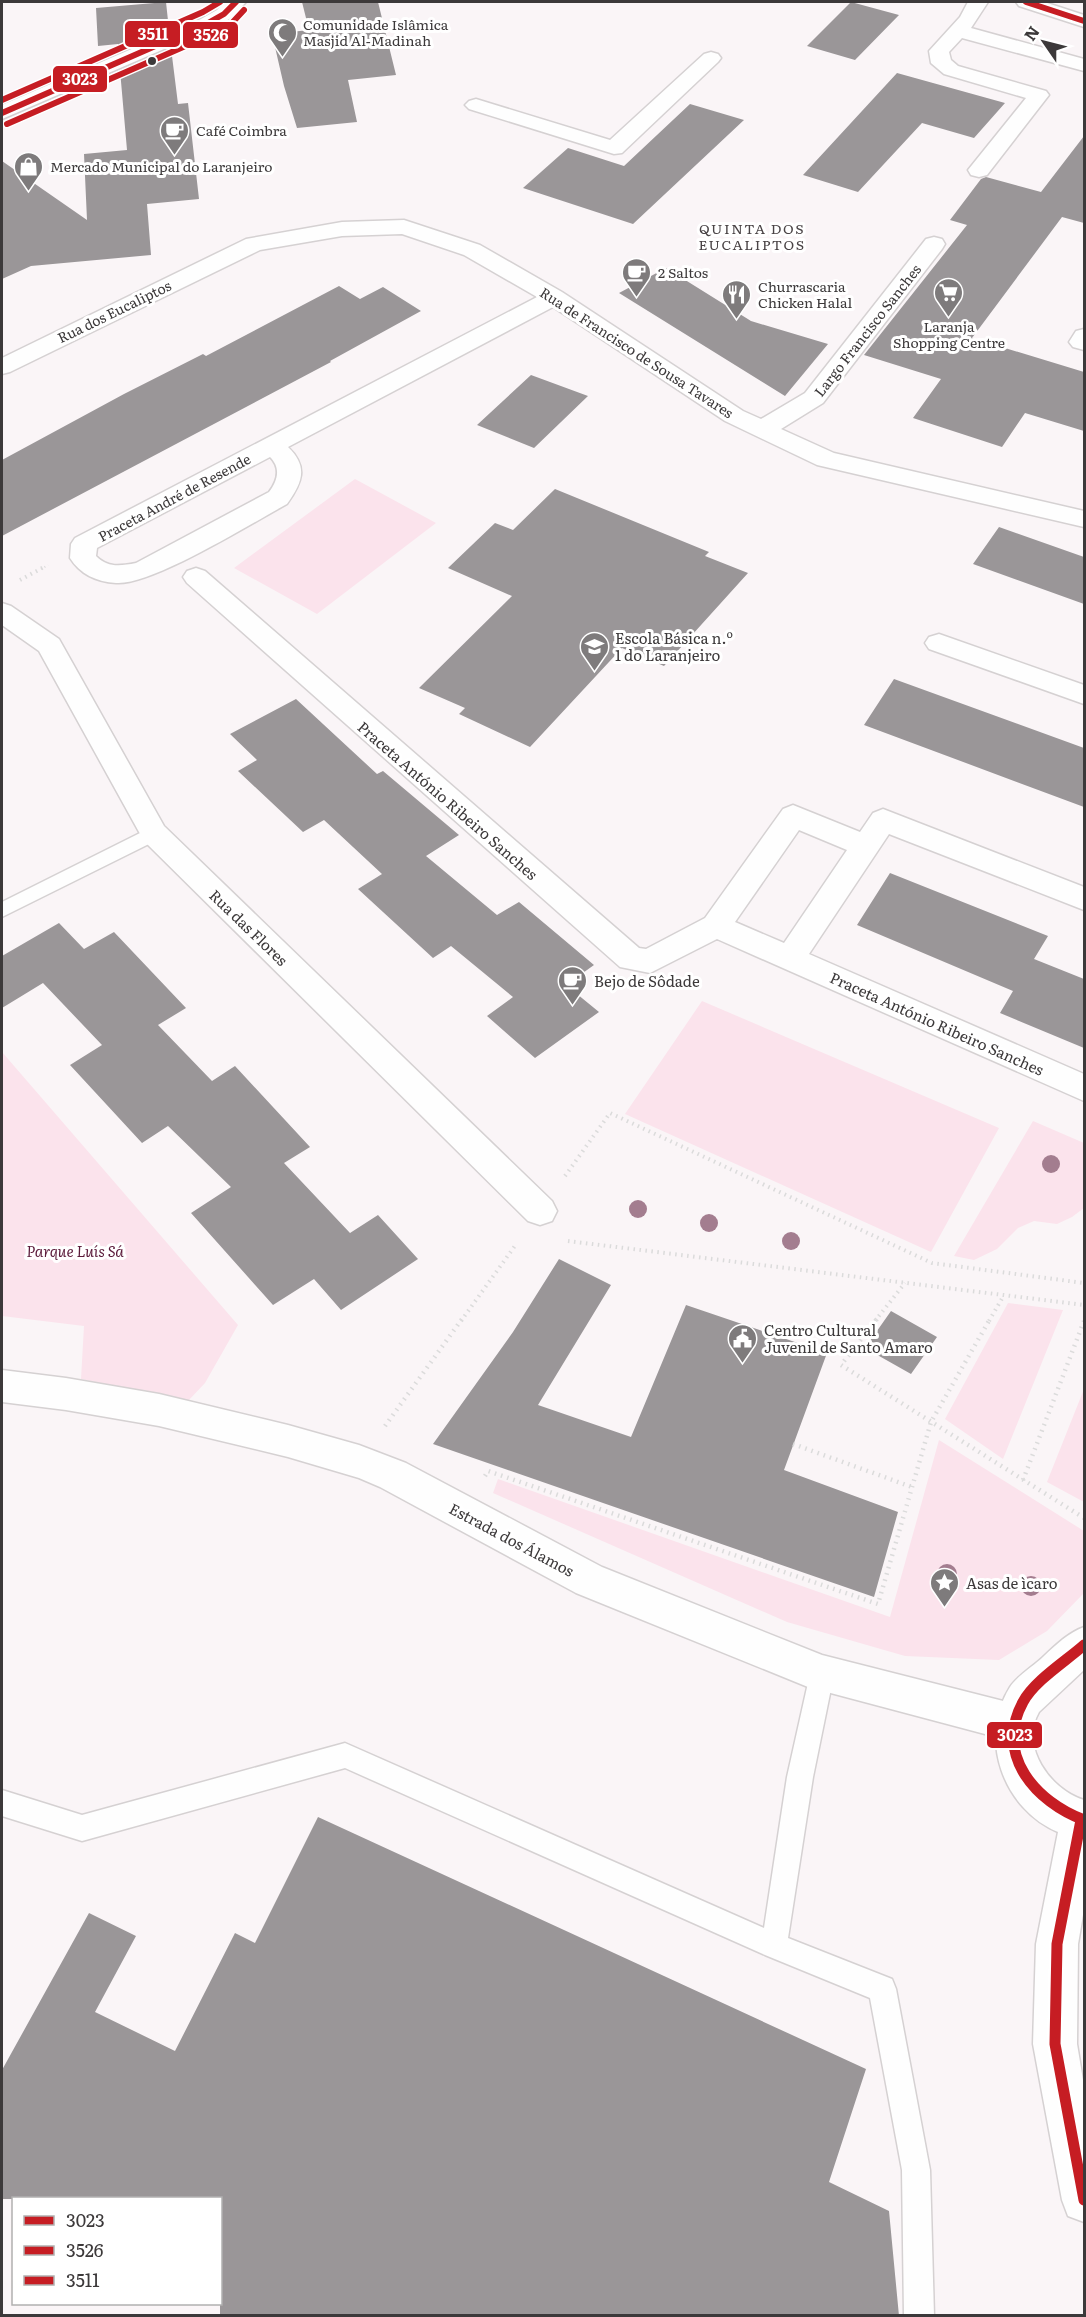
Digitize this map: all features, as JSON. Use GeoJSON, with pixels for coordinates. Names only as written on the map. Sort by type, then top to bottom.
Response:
{"type":"FeatureCollection","features":[{"type":"Feature","properties":{"kind":"street"},"geometry":{"type":"LineString","coordinates":[[2,113],[208,22],[224,14],[236,2]]}},
{"type":"Feature","properties":{"kind":"street"},"geometry":{"type":"LineString","coordinates":[[978,2],[968,20],[939,51],[941,63],[951,70],[1039,95],[979,170]]}},
{"type":"Feature","properties":{"kind":"street"},"geometry":{"type":"LineString","coordinates":[[1026,2],[1084,21]]}},
{"type":"Feature","properties":{"kind":"street"},"geometry":{"type":"LineString","coordinates":[[1069,2],[1084,7]]}},
{"type":"Feature","properties":{"kind":"street"},"geometry":{"type":"LineString","coordinates":[[958,31],[1084,64]]}},
{"type":"Feature","properties":{"kind":"street"},"geometry":{"type":"LineString","coordinates":[[476,105],[614,148],[711,58]]}},
{"type":"Feature","properties":{"kind":"street","name":"Rua de Francisco de Sousa Tavares"},"geometry":{"type":"LineString","coordinates":[[227,256],[254,244],[296,235],[342,229],[404,227],[471,250],[554,297],[734,416],[826,459],[1084,519]]}},
{"type":"Feature","properties":{"kind":"street","name":"Largo Francisco Sanches"},"geometry":{"type":"LineString","coordinates":[[764,429],[814,398],[934,244]]}},
{"type":"Feature","properties":{"kind":"street","name":"Rua dos Eucaliptos"},"geometry":{"type":"LineString","coordinates":[[2,367],[227,256]]}},
{"type":"Feature","properties":{"kind":"street","name":"Praceta André de Resende"},"geometry":{"type":"LineString","coordinates":[[271,446],[286,455],[291,469],[288,485],[278,498],[143,570],[117,575],[94,569],[83,558],[84,544],[554,297]]}},
{"type":"Feature","properties":{"kind":"street"},"geometry":{"type":"LineString","coordinates":[[1084,336],[1081,342],[1084,343]]}},
{"type":"Feature","properties":{"kind":"street","name":"Praceta António Ribeiro Sanches"},"geometry":{"type":"LineString","coordinates":[[196,577],[631,960],[650,961],[716,926],[793,816],[866,846]]}},
{"type":"Feature","properties":{"kind":"street","name":"Rua das Flores"},"geometry":{"type":"LineString","coordinates":[[7,598],[50,645],[154,834],[540,1211]]}},
{"type":"Feature","properties":{"kind":"street"},"geometry":{"type":"LineString","coordinates":[[939,643],[1084,695]]}},
{"type":"Feature","properties":{"kind":"street"},"geometry":{"type":"LineString","coordinates":[[790,958],[883,820],[1084,899]]}},
{"type":"Feature","properties":{"kind":"street","name":"Praceta António Ribeiro Sanches"},"geometry":{"type":"LineString","coordinates":[[716,926],[1084,1088]]}},
{"type":"Feature","properties":{"kind":"street","name":"Estrada dos Álamos"},"geometry":{"type":"LineString","coordinates":[[2,1386],[124,1402],[204,1419],[360,1461],[393,1475],[589,1580],[822,1674],[1015,1723]]}},
{"type":"Feature","properties":{"kind":"street"},"geometry":{"type":"LineString","coordinates":[[1084,1644],[1024,1700],[1015,1723],[1014,1747],[1021,1771],[1036,1792],[1056,1809],[1083,1820],[1057,1944],[1055,2044],[1084,2200]]}},
{"type":"Feature","properties":{"kind":"street"},"geometry":{"type":"LineString","coordinates":[[1042,1684],[1065,1674],[1084,1673]]}},
{"type":"Feature","properties":{"kind":"lane"},"geometry":{"type":"LineString","coordinates":[[2,910],[154,834]]}},
{"type":"Feature","properties":{"kind":"lane"},"geometry":{"type":"LineString","coordinates":[[774,1946],[800,1777],[822,1674]]}},
{"type":"Feature","properties":{"kind":"lane"},"geometry":{"type":"LineString","coordinates":[[2,1803],[82,1828],[345,1755],[774,1946],[882,1989],[916,2170],[919,2316]]}},
{"type":"Feature","properties":{"kind":"path"},"geometry":{"type":"LineString","coordinates":[[7,598],[84,544]]}},
{"type":"Feature","properties":{"kind":"path"},"geometry":{"type":"LineString","coordinates":[[360,1461],[610,1113],[932,1263],[1084,1283]]}},
{"type":"Feature","properties":{"kind":"path"},"geometry":{"type":"LineString","coordinates":[[567,1241],[1084,1305]]}},
{"type":"Feature","properties":{"kind":"path"},"geometry":{"type":"LineString","coordinates":[[905,1283],[841,1365],[1084,1518]]}},
{"type":"Feature","properties":{"kind":"path"},"geometry":{"type":"LineString","coordinates":[[465,1514],[488,1471],[878,1604],[931,1422],[1004,1295]]}},
{"type":"Feature","properties":{"kind":"path"},"geometry":{"type":"LineString","coordinates":[[1023,1480],[1084,1321]]}},
{"type":"Feature","properties":{"kind":"path"},"geometry":{"type":"LineString","coordinates":[[793,1444],[912,1487]]}},
{"type":"Feature","properties":{"kind":"green space"},"geometry":{"type":"Polygon","coordinates":[[[355,479],[436,523],[317,614],[234,568],[355,479]]]}},
{"type":"Feature","properties":{"kind":"green space"},"geometry":{"type":"Polygon","coordinates":[[[702,1001],[999,1128],[931,1252],[625,1114],[702,1001]]]}},
{"type":"Feature","properties":{"kind":"green space","name":"Parque Luís Sá"},"geometry":{"type":"Polygon","coordinates":[[[2,1052],[238,1325],[205,1383],[188,1401],[81,1379],[84,1326],[2,1316],[2,1052]]]}},
{"type":"Feature","properties":{"kind":"green space"},"geometry":{"type":"Polygon","coordinates":[[[1033,1121],[1084,1143],[1084,1208],[1057,1224],[1034,1221],[1018,1228],[997,1249],[974,1260],[954,1256],[1033,1121]]]}},
{"type":"Feature","properties":{"kind":"green space"},"geometry":{"type":"Polygon","coordinates":[[[1008,1303],[1063,1310],[1003,1459],[945,1419],[1008,1303]]]}},
{"type":"Feature","properties":{"kind":"green space"},"geometry":{"type":"Polygon","coordinates":[[[1084,1389],[1084,1502],[1047,1482],[1084,1389]]]}},
{"type":"Feature","properties":{"kind":"green space"},"geometry":{"type":"Polygon","coordinates":[[[939,1440],[1084,1531],[1084,1593],[1047,1631],[999,1660],[905,1656],[787,1622],[493,1493],[498,1479],[890,1617],[939,1440]]]}},
{"type":"Feature","properties":{"kind":"building"},"geometry":{"type":"Polygon","coordinates":[[[166,2],[169,30],[119,52],[118,44],[98,46],[96,8],[166,2]]]}},
{"type":"Feature","properties":{"kind":"building"},"geometry":{"type":"Polygon","coordinates":[[[302,2],[378,2],[396,75],[348,80],[357,122],[297,128],[272,34],[309,30],[302,2]]]}},
{"type":"Feature","properties":{"kind":"building"},"geometry":{"type":"Polygon","coordinates":[[[851,2],[899,15],[855,60],[807,46],[851,2]]]}},
{"type":"Feature","properties":{"kind":"building"},"geometry":{"type":"Polygon","coordinates":[[[171,48],[178,104],[188,103],[199,199],[147,204],[151,255],[31,266],[2,279],[2,161],[87,220],[84,154],[127,150],[120,70],[171,48]]]}},
{"type":"Feature","properties":{"kind":"building"},"geometry":{"type":"Polygon","coordinates":[[[897,73],[1005,103],[974,138],[922,123],[858,192],[803,175],[897,73]]]}},
{"type":"Feature","properties":{"kind":"building"},"geometry":{"type":"Polygon","coordinates":[[[690,104],[744,120],[633,224],[523,188],[568,148],[624,166],[690,104]]]}},
{"type":"Feature","properties":{"kind":"building"},"geometry":{"type":"Polygon","coordinates":[[[1084,136],[1084,223],[1062,217],[972,338],[1084,372],[1084,431],[1025,413],[1002,447],[913,418],[941,379],[864,355],[967,225],[950,220],[981,179],[986,177],[1041,192],[1084,136]]]}},
{"type":"Feature","properties":{"kind":"building"},"geometry":{"type":"Polygon","coordinates":[[[666,268],[751,321],[828,344],[785,396],[619,293],[666,268]]]}},
{"type":"Feature","properties":{"kind":"building"},"geometry":{"type":"Polygon","coordinates":[[[339,286],[360,299],[383,287],[421,311],[331,362],[2,536],[2,460],[124,394],[203,354],[206,356],[339,286]]]}},
{"type":"Feature","properties":{"kind":"building"},"geometry":{"type":"Polygon","coordinates":[[[531,375],[588,396],[534,448],[477,425],[531,375]]]}},
{"type":"Feature","properties":{"kind":"building"},"geometry":{"type":"Polygon","coordinates":[[[555,489],[709,552],[705,556],[748,573],[664,666],[622,648],[530,747],[459,714],[465,708],[419,688],[512,596],[448,568],[495,523],[513,530],[555,489]]]}},
{"type":"Feature","properties":{"kind":"building"},"geometry":{"type":"Polygon","coordinates":[[[999,527],[1084,557],[1084,604],[973,564],[999,527]]]}},
{"type":"Feature","properties":{"kind":"building"},"geometry":{"type":"Polygon","coordinates":[[[894,679],[1084,748],[1084,807],[864,725],[894,679]]]}},
{"type":"Feature","properties":{"kind":"building"},"geometry":{"type":"Polygon","coordinates":[[[296,699],[377,774],[383,771],[459,835],[426,856],[497,915],[519,902],[594,965],[566,985],[599,1012],[535,1058],[487,1016],[513,997],[451,946],[433,958],[358,889],[382,874],[324,820],[303,832],[238,771],[257,760],[230,734],[296,699]]]}},
{"type":"Feature","properties":{"kind":"building"},"geometry":{"type":"Polygon","coordinates":[[[890,873],[1048,936],[1034,959],[1084,979],[1084,1048],[1000,1013],[1013,991],[857,925],[890,873]]]}},
{"type":"Feature","properties":{"kind":"building"},"geometry":{"type":"Polygon","coordinates":[[[59,923],[84,949],[114,932],[186,1008],[158,1025],[212,1081],[235,1066],[310,1147],[284,1163],[350,1233],[378,1215],[418,1259],[341,1310],[314,1279],[273,1305],[191,1213],[231,1187],[168,1126],[142,1143],[70,1065],[102,1045],[43,983],[2,1008],[2,956],[59,923]]]}},
{"type":"Feature","properties":{"kind":"building"},"geometry":{"type":"Polygon","coordinates":[[[559,1259],[611,1285],[538,1405],[631,1437],[686,1305],[827,1353],[784,1470],[898,1512],[874,1597],[433,1444],[513,1332],[559,1259]]]}},
{"type":"Feature","properties":{"kind":"building"},"geometry":{"type":"Polygon","coordinates":[[[891,1311],[937,1337],[911,1374],[865,1348],[891,1311]]]}},
{"type":"Feature","properties":{"kind":"building"},"geometry":{"type":"Polygon","coordinates":[[[318,1817],[866,2069],[829,2182],[889,2211],[899,2316],[220,2316],[220,2305],[222,2305],[222,2197],[12,2197],[12,2199],[2,2199],[2,2070],[89,1913],[136,1936],[95,2012],[175,2051],[235,1933],[255,1943],[318,1817]]]}},
{"type":"Feature","properties":{"kind":"transit line","name":"3511"},"geometry":{"type":"LineString","coordinates":[[2,100],[203,12],[220,2]]}},
{"type":"Feature","properties":{"kind":"transit line","name":"3023"},"geometry":{"type":"LineString","coordinates":[[2,113],[208,23],[224,14],[236,2]]}},
{"type":"Feature","properties":{"kind":"transit line","name":"3023"},"geometry":{"type":"LineString","coordinates":[[1026,2],[1084,21]]}},
{"type":"Feature","properties":{"kind":"transit line","name":"3526"},"geometry":{"type":"LineString","coordinates":[[7,124],[213,34],[231,24],[244,10]]}},
{"type":"Feature","properties":{"kind":"transit line","name":"3023"},"geometry":{"type":"LineString","coordinates":[[1084,1645],[1027,1696],[1016,1721],[1014,1740],[1017,1758],[1025,1775],[1036,1790],[1050,1803],[1084,1820]]}},
{"type":"Feature","properties":{"kind":"transit line","name":"3023"},"geometry":{"type":"LineString","coordinates":[[1081,1820],[1057,1944],[1055,2044],[1084,2200]]}},
{"type":"Feature","properties":{"kind":"place","name":"Comunidade Islâmica Masjid Al-Madinah"},"geometry":{"type":"Point","coordinates":[282,58]}},
{"type":"Feature","properties":{"kind":"place","name":"Café Coimbra"},"geometry":{"type":"Point","coordinates":[175,156]}},
{"type":"Feature","properties":{"kind":"place","name":"Mercado Municipal do Laranjeiro"},"geometry":{"type":"Point","coordinates":[29,192]}},
{"type":"Feature","properties":{"kind":"place","name":"2 Saltos"},"geometry":{"type":"Point","coordinates":[637,298]}},
{"type":"Feature","properties":{"kind":"place","name":"Laranja Shopping Centre"},"geometry":{"type":"Point","coordinates":[949,318]}},
{"type":"Feature","properties":{"kind":"place","name":"Churrascaria Chicken Halal"},"geometry":{"type":"Point","coordinates":[737,320]}},
{"type":"Feature","properties":{"kind":"place","name":"Escola Básica n.º 1 do Laranjeiro"},"geometry":{"type":"Point","coordinates":[594,672]}},
{"type":"Feature","properties":{"kind":"place","name":"Bejo de Sôdade"},"geometry":{"type":"Point","coordinates":[573,1006]}},
{"type":"Feature","properties":{"kind":"place","name":"Centro Cultural Juvenil de Santo Amaro"},"geometry":{"type":"Point","coordinates":[743,1364]}},
{"type":"Feature","properties":{"kind":"place","name":"Asas de ìcaro"},"geometry":{"type":"Point","coordinates":[945,1608]}},
{"type":"Feature","properties":{"kind":"district","name":"QUINTA DOS EUCALIPTOS"},"geometry":{"type":"Point","coordinates":[752,236]}}]}
